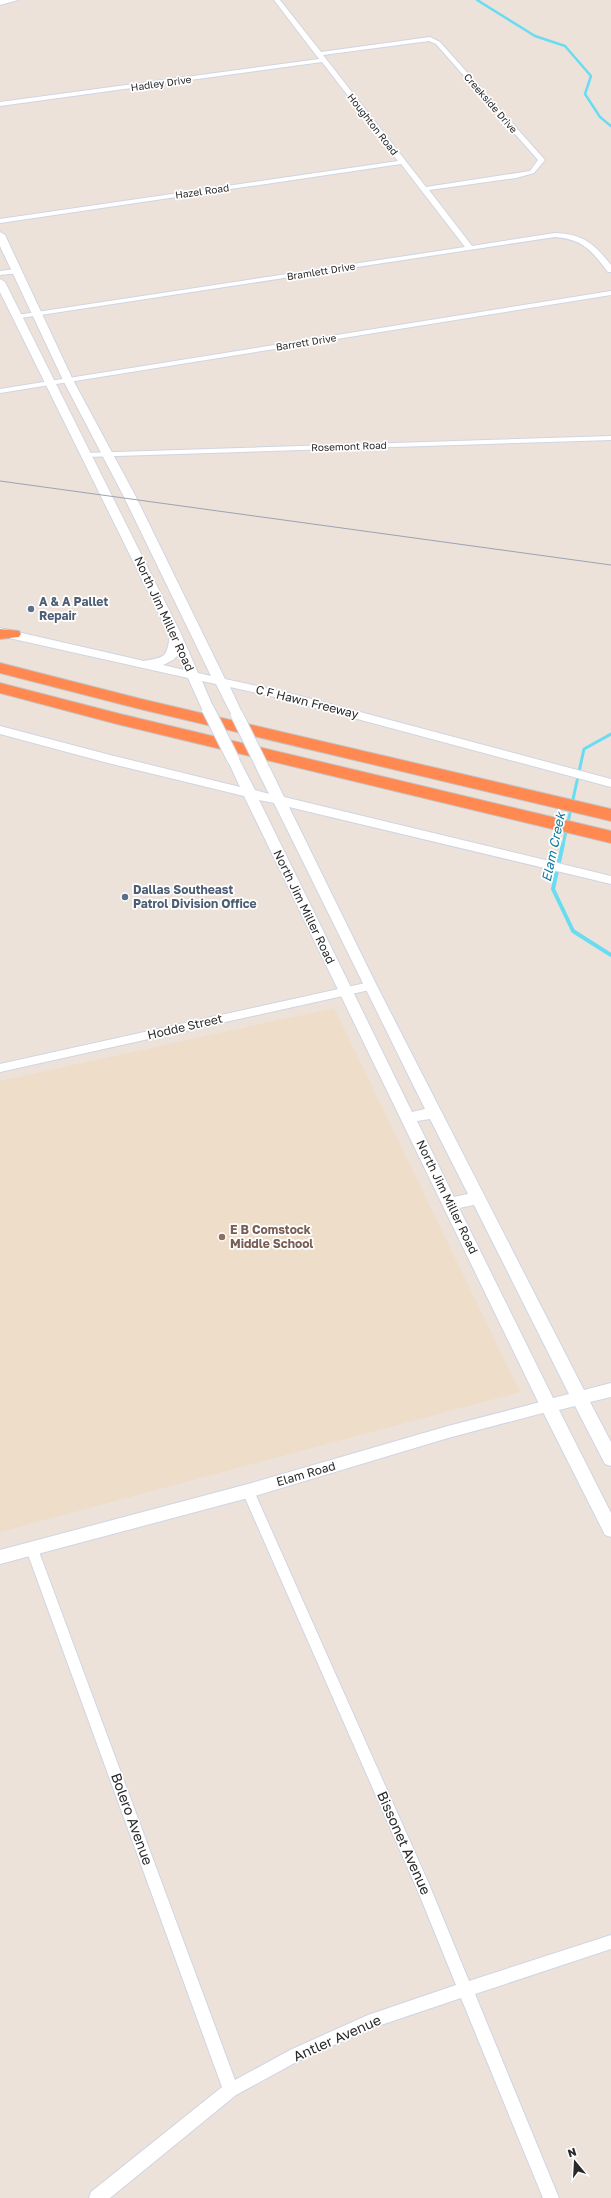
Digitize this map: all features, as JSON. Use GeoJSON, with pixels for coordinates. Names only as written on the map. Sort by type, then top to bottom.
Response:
{"type":"FeatureCollection","features":[{"type":"Feature","properties":{"kind":"highway"},"geometry":{"type":"LineString","coordinates":[[0,668],[140,704],[603,813]]}},
{"type":"Feature","properties":{"kind":"highway"},"geometry":{"type":"LineString","coordinates":[[0,688],[117,719],[611,837]]}},
{"type":"Feature","properties":{"kind":"main road"},"geometry":{"type":"LineString","coordinates":[[0,2],[14,0]]}},
{"type":"Feature","properties":{"kind":"main road","name":"North Jim Miller Road"},"geometry":{"type":"LineString","coordinates":[[0,235],[68,380],[129,495],[333,912],[477,1198],[611,1459]]}},
{"type":"Feature","properties":{"kind":"main road","name":"North Jim Miller Road"},"geometry":{"type":"LineString","coordinates":[[0,282],[175,634],[208,709],[279,856],[548,1406],[611,1530]]}},
{"type":"Feature","properties":{"kind":"main road","name":"C F Hawn Freeway"},"geometry":{"type":"LineString","coordinates":[[4,633],[220,681],[327,707],[550,768],[607,782]]}},
{"type":"Feature","properties":{"kind":"main road"},"geometry":{"type":"LineString","coordinates":[[143,664],[161,660],[174,652],[177,645],[175,634]]}},
{"type":"Feature","properties":{"kind":"main road"},"geometry":{"type":"LineString","coordinates":[[0,730],[108,759],[248,791],[278,800],[611,880]]}},
{"type":"Feature","properties":{"kind":"main road"},"geometry":{"type":"LineString","coordinates":[[279,856],[303,849]]}},
{"type":"Feature","properties":{"kind":"main road"},"geometry":{"type":"LineString","coordinates":[[309,916],[333,912]]}},
{"type":"Feature","properties":{"kind":"main road"},"geometry":{"type":"LineString","coordinates":[[408,1118],[435,1112]]}},
{"type":"Feature","properties":{"kind":"main road"},"geometry":{"type":"LineString","coordinates":[[450,1204],[477,1198]]}},
{"type":"Feature","properties":{"kind":"main road","name":"Elam Road"},"geometry":{"type":"LineString","coordinates":[[548,1406],[611,1390]]}},
{"type":"Feature","properties":{"kind":"street","name":"Houghton Road"},"geometry":{"type":"LineString","coordinates":[[276,0],[470,248]]}},
{"type":"Feature","properties":{"kind":"street","name":"Creekside Drive"},"geometry":{"type":"LineString","coordinates":[[318,54],[430,39],[444,48],[542,160],[532,172],[424,189]]}},
{"type":"Feature","properties":{"kind":"street","name":"Hadley Drive"},"geometry":{"type":"LineString","coordinates":[[0,104],[323,60]]}},
{"type":"Feature","properties":{"kind":"street","name":"Hazel Road"},"geometry":{"type":"LineString","coordinates":[[0,221],[403,162]]}},
{"type":"Feature","properties":{"kind":"street","name":"Bramlett Drive"},"geometry":{"type":"LineString","coordinates":[[17,317],[470,248],[566,235],[581,239],[592,246],[611,270]]}},
{"type":"Feature","properties":{"kind":"street"},"geometry":{"type":"LineString","coordinates":[[0,273],[16,271]]}},
{"type":"Feature","properties":{"kind":"street","name":"Barrett Drive"},"geometry":{"type":"LineString","coordinates":[[0,391],[611,293]]}},
{"type":"Feature","properties":{"kind":"street","name":"Rosemont Road"},"geometry":{"type":"LineString","coordinates":[[86,455],[611,438]]}},
{"type":"Feature","properties":{"kind":"street","name":"Hodde Street"},"geometry":{"type":"LineString","coordinates":[[0,1068],[370,986]]}},
{"type":"Feature","properties":{"kind":"street","name":"Elam Road"},"geometry":{"type":"LineString","coordinates":[[0,1557],[248,1491],[448,1432],[548,1406]]}},
{"type":"Feature","properties":{"kind":"street","name":"Bissonet Avenue"},"geometry":{"type":"LineString","coordinates":[[248,1491],[424,1889],[552,2198]]}},
{"type":"Feature","properties":{"kind":"street","name":"Bolero Avenue"},"geometry":{"type":"LineString","coordinates":[[32,1549],[232,2090]]}},
{"type":"Feature","properties":{"kind":"street","name":"Antler Avenue"},"geometry":{"type":"LineString","coordinates":[[97,2198],[232,2090],[295,2056],[373,2020],[466,1988],[611,1942]]}},
{"type":"Feature","properties":{"kind":"shaded area","name":"E B Comstock Middle School"},"geometry":{"type":"Polygon","coordinates":[[[334,1008],[520,1392],[0,1532],[0,1081],[334,1008]]]}},
{"type":"Feature","properties":{"kind":"waterway","name":"Elam Creek"},"geometry":{"type":"LineString","coordinates":[[477,0],[535,36],[565,46],[591,76],[585,94],[600,117],[611,126]]}},
{"type":"Feature","properties":{"kind":"waterway","name":"Elam Creek"},"geometry":{"type":"LineString","coordinates":[[563,845],[584,749],[611,734]]}},
{"type":"Feature","properties":{"kind":"waterway","name":"Elam Creek"},"geometry":{"type":"LineString","coordinates":[[563,844],[553,889],[573,931],[611,955]]}},
{"type":"Feature","properties":{"kind":"tram line"},"geometry":{"type":"LineString","coordinates":[[0,481],[611,565]]}},
{"type":"Feature","properties":{"kind":"place","name":"A & A Pallet Repair"},"geometry":{"type":"Point","coordinates":[31,609]}},
{"type":"Feature","properties":{"kind":"place","name":"Dallas Southeast Patrol Division Office"},"geometry":{"type":"Point","coordinates":[125,897]}},
{"type":"Feature","properties":{"kind":"place","name":"E B Comstock Middle School"},"geometry":{"type":"Point","coordinates":[222,1237]}}]}
